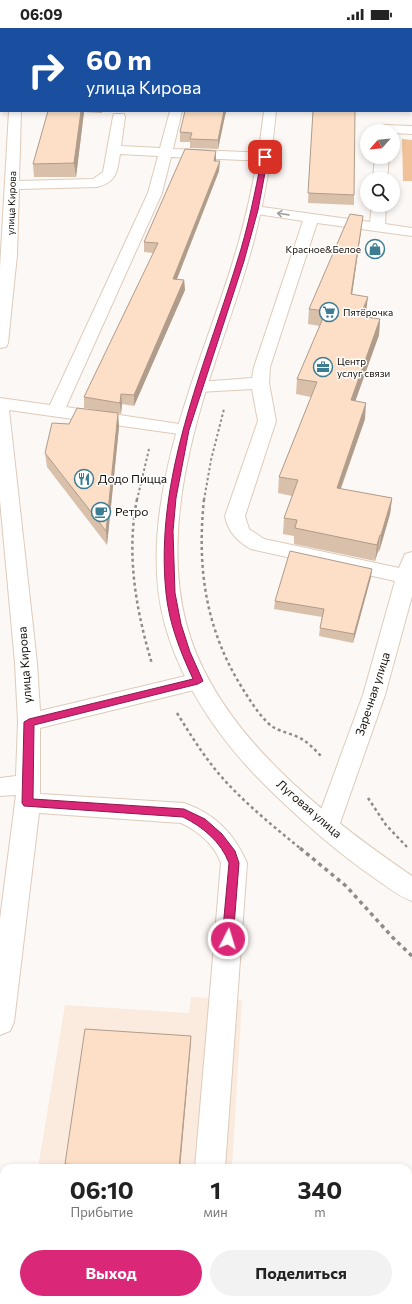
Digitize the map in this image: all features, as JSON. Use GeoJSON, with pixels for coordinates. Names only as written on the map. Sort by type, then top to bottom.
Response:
{"type":"FeatureCollection","features":[{"type":"Feature","properties":{"kind":"street","name":"улица Кирова"},"geometry":{"type":"LineString","coordinates":[[0,343],[9,255],[11,185],[16,112]]}},
{"type":"Feature","properties":{"kind":"street"},"geometry":{"type":"LineString","coordinates":[[56,411],[154,193],[176,112]]}},
{"type":"Feature","properties":{"kind":"street","name":"Луговая улица"},"geometry":{"type":"LineString","coordinates":[[270,112],[265,157],[255,210],[241,261],[186,430],[172,498],[169,531],[170,593],[176,624],[185,652],[198,681],[218,714],[240,742],[295,799],[361,854],[412,890]]}},
{"type":"Feature","properties":{"kind":"street"},"geometry":{"type":"LineString","coordinates":[[11,185],[97,183],[110,174],[119,117]]}},
{"type":"Feature","properties":{"kind":"street"},"geometry":{"type":"LineString","coordinates":[[400,128],[412,130]]}},
{"type":"Feature","properties":{"kind":"street"},"geometry":{"type":"LineString","coordinates":[[114,150],[265,157]]}},
{"type":"Feature","properties":{"kind":"street"},"geometry":{"type":"LineString","coordinates":[[255,210],[412,232]]}},
{"type":"Feature","properties":{"kind":"street"},"geometry":{"type":"LineString","coordinates":[[377,227],[378,212]]}},
{"type":"Feature","properties":{"kind":"street"},"geometry":{"type":"LineString","coordinates":[[311,218],[262,367],[260,383],[267,421],[235,516],[236,526],[243,535],[258,544],[410,568]]}},
{"type":"Feature","properties":{"kind":"street"},"geometry":{"type":"LineString","coordinates":[[199,387],[260,383]]}},
{"type":"Feature","properties":{"kind":"street","name":"улица Кирова"},"geometry":{"type":"LineString","coordinates":[[0,404],[26,663],[29,722],[28,794],[0,1022]]}},
{"type":"Feature","properties":{"kind":"street"},"geometry":{"type":"LineString","coordinates":[[0,404],[186,430]]}},
{"type":"Feature","properties":{"kind":"street","name":"Заречная улица"},"geometry":{"type":"LineString","coordinates":[[327,826],[374,695],[410,568]]}},
{"type":"Feature","properties":{"kind":"street"},"geometry":{"type":"LineString","coordinates":[[29,722],[198,681]]}},
{"type":"Feature","properties":{"kind":"street"},"geometry":{"type":"LineString","coordinates":[[0,787],[28,794],[184,813],[202,822],[230,851],[234,863],[210,1164]]}},
{"type":"Feature","properties":{"kind":"path"},"geometry":{"type":"LineString","coordinates":[[156,427],[140,479],[132,542],[136,594],[149,655],[163,690],[185,727],[219,774],[251,806],[346,886],[395,940],[412,956]]}},
{"type":"Feature","properties":{"kind":"shaded area"},"geometry":{"type":"Polygon","coordinates":[[[402,139],[412,140],[412,181],[403,181],[402,139]]]}},
{"type":"Feature","properties":{"kind":"shaded area"},"geometry":{"type":"Polygon","coordinates":[[[191,997],[242,1000],[232,1164],[39,1164],[65,1005],[189,1013],[191,997]]]}},
{"type":"Feature","properties":{"kind":"building"},"geometry":{"type":"Polygon","coordinates":[[[48,112],[81,112],[74,163],[33,164],[48,112]]]}},
{"type":"Feature","properties":{"kind":"building"},"geometry":{"type":"Polygon","coordinates":[[[185,112],[224,112],[218,140],[190,139],[192,133],[180,132],[185,112]]]}},
{"type":"Feature","properties":{"kind":"building"},"geometry":{"type":"Polygon","coordinates":[[[313,112],[355,112],[354,195],[308,193],[313,112]]]}},
{"type":"Feature","properties":{"kind":"building"},"geometry":{"type":"Polygon","coordinates":[[[185,149],[216,151],[214,161],[220,161],[173,279],[184,280],[134,395],[121,394],[120,403],[84,397],[158,243],[144,242],[185,149]]]}},
{"type":"Feature","properties":{"kind":"building"},"geometry":{"type":"Polygon","coordinates":[[[350,214],[363,216],[351,294],[368,297],[360,316],[380,319],[351,400],[366,403],[337,488],[392,498],[377,545],[295,528],[297,520],[284,518],[298,480],[279,477],[317,382],[297,379],[326,311],[309,309],[350,214]]]}},
{"type":"Feature","properties":{"kind":"building"},"geometry":{"type":"Polygon","coordinates":[[[77,408],[118,413],[106,531],[45,453],[52,423],[69,424],[77,408]]]}},
{"type":"Feature","properties":{"kind":"building"},"geometry":{"type":"Polygon","coordinates":[[[290,551],[372,569],[354,634],[320,628],[324,609],[275,601],[290,551]]]}},
{"type":"Feature","properties":{"kind":"building"},"geometry":{"type":"Polygon","coordinates":[[[85,1029],[191,1036],[179,1164],[65,1164],[85,1029]]]}},
{"type":"Feature","properties":{"kind":"place","name":"Красное&Белое"},"geometry":{"type":"Point","coordinates":[375,249]}},
{"type":"Feature","properties":{"kind":"place","name":"Пятёрочка"},"geometry":{"type":"Point","coordinates":[329,312]}},
{"type":"Feature","properties":{"kind":"place","name":"Центр услуг связи"},"geometry":{"type":"Point","coordinates":[323,367]}},
{"type":"Feature","properties":{"kind":"place","name":"Додо Пицца"},"geometry":{"type":"Point","coordinates":[84,479]}},
{"type":"Feature","properties":{"kind":"place","name":"Ретро"},"geometry":{"type":"Point","coordinates":[101,512]}},
{"type":"Feature","properties":{"kind":"route"},"geometry":{"type":"LineString","coordinates":[[228,939],[234,863],[230,851],[218,837],[202,822],[184,813],[28,803],[29,722],[198,681],[185,652],[176,624],[170,593],[169,531],[172,498],[186,430],[241,261],[255,210],[265,157]]}}]}
